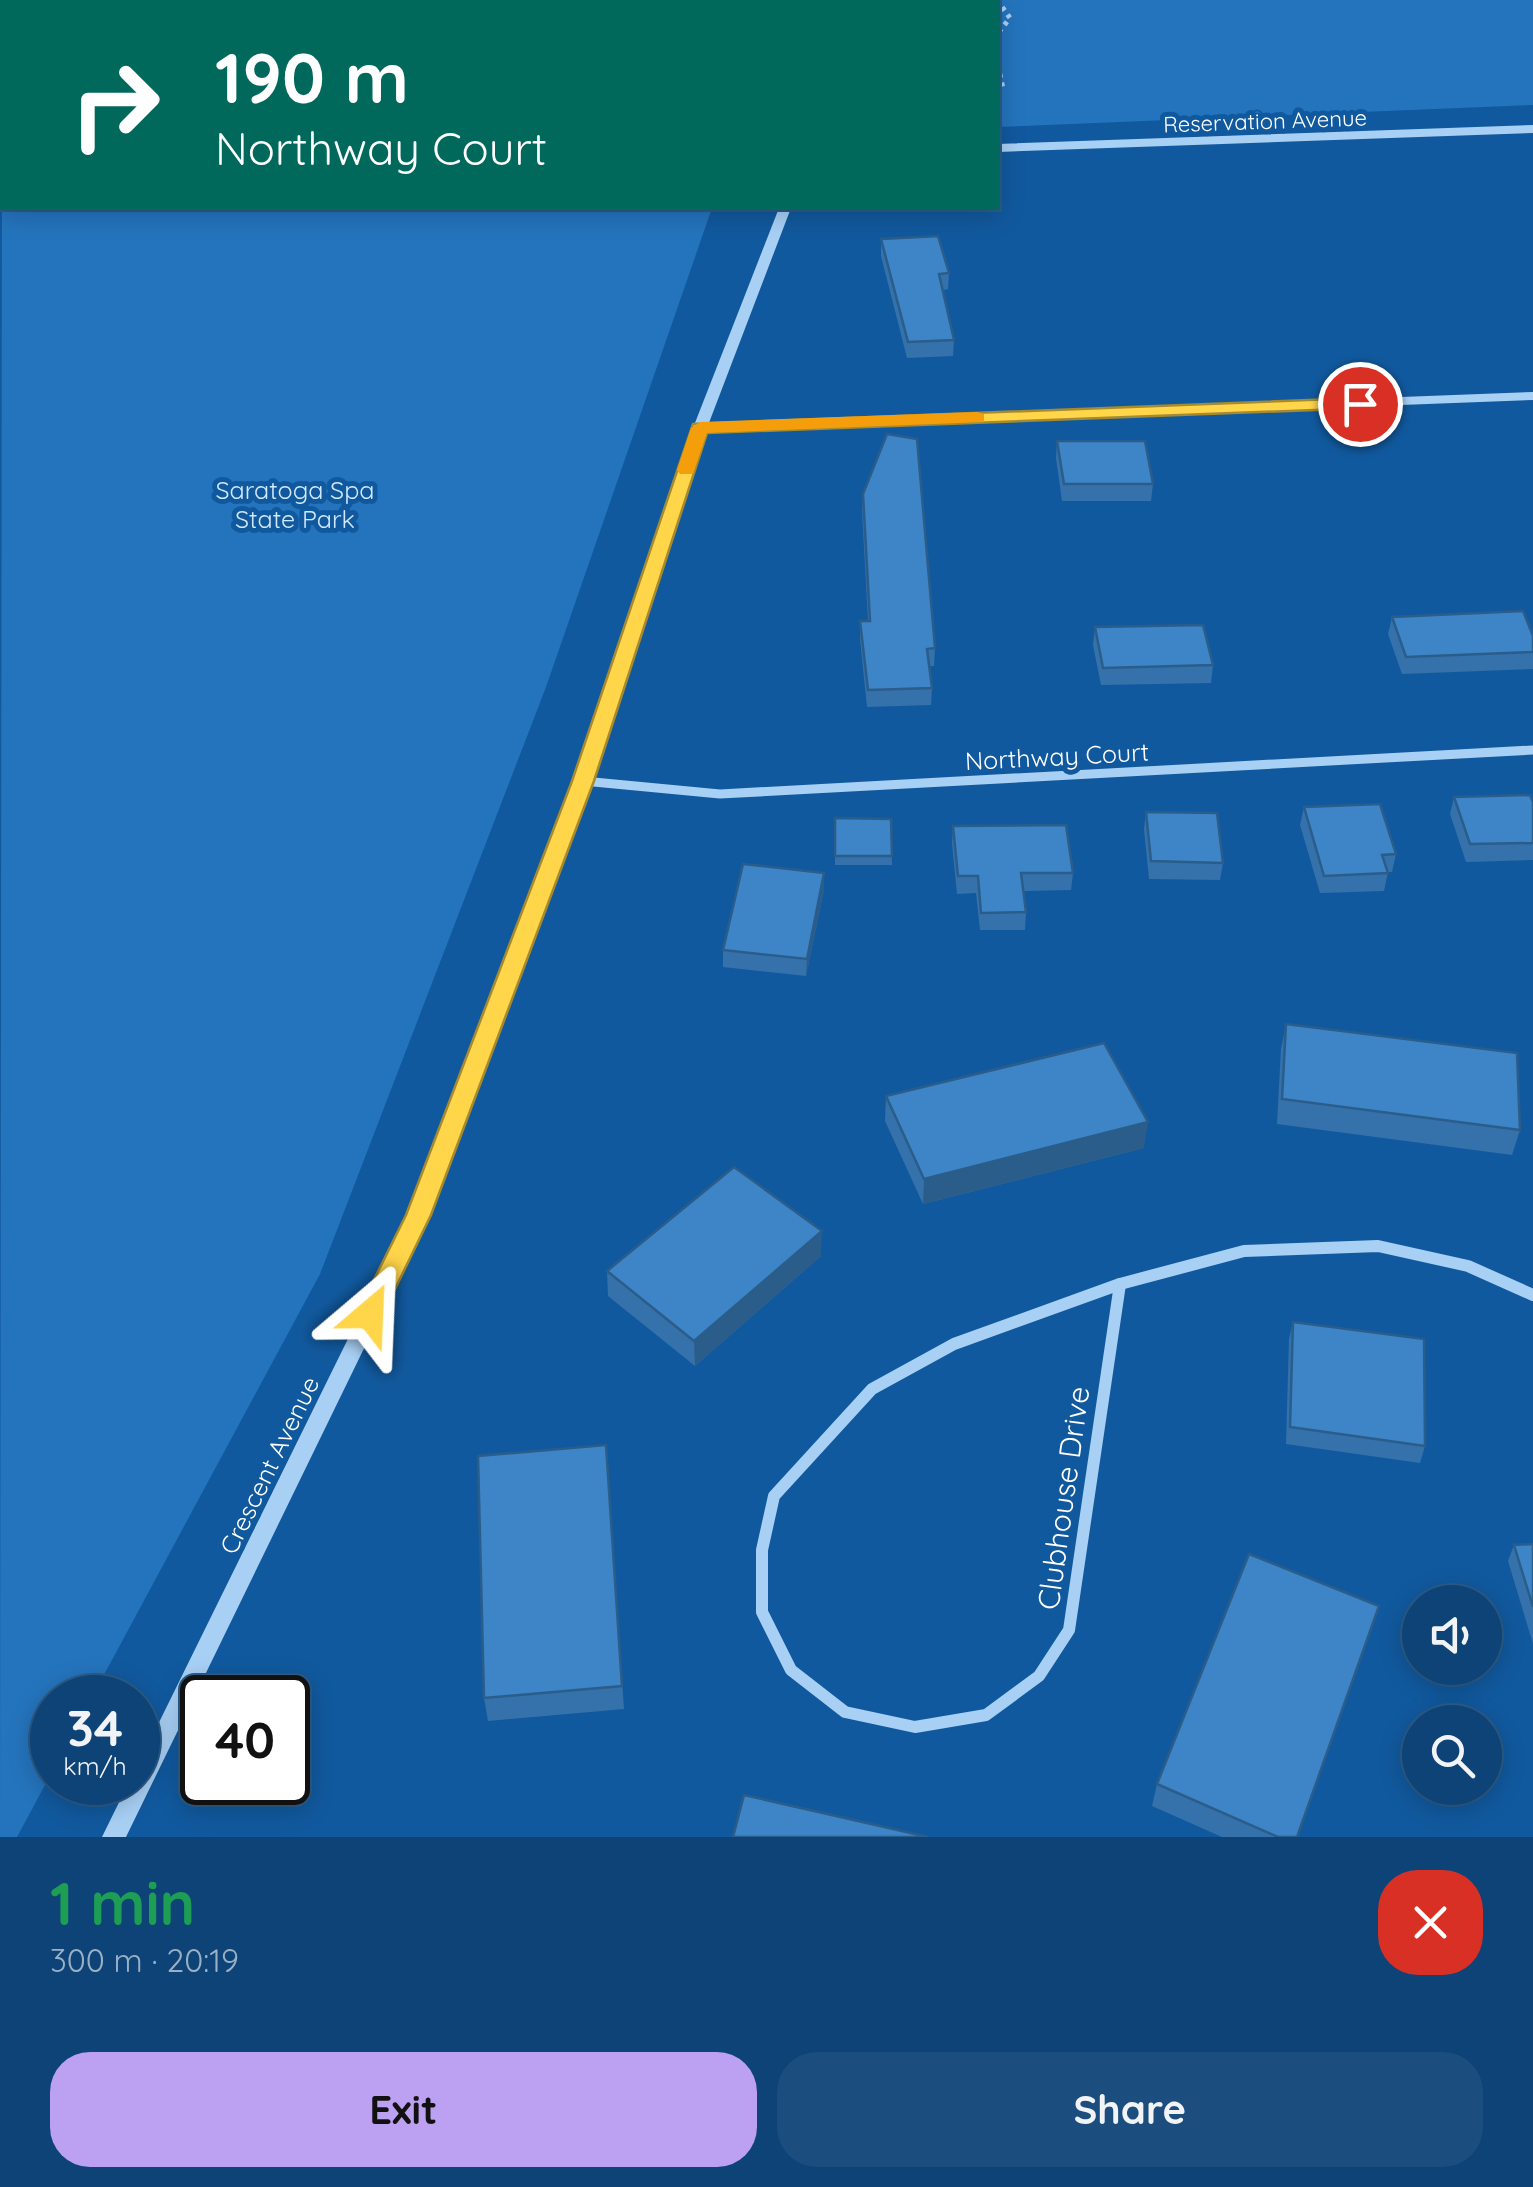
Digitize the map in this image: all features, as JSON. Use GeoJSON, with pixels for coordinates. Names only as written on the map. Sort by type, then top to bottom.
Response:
{"type":"FeatureCollection","features":[{"type":"Feature","properties":{"kind":"street","name":"Reservation Avenue"},"geometry":{"type":"LineString","coordinates":[[1000,148],[1533,129]]}},
{"type":"Feature","properties":{"kind":"street","name":"Crescent Avenue"},"geometry":{"type":"LineString","coordinates":[[114,1837],[419,1215],[583,781],[700,428],[784,210]]}},
{"type":"Feature","properties":{"kind":"street"},"geometry":{"type":"LineString","coordinates":[[700,428],[1533,396]]}},
{"type":"Feature","properties":{"kind":"street","name":"Northway Court"},"geometry":{"type":"LineString","coordinates":[[583,781],[720,794],[1533,750]]}},
{"type":"Feature","properties":{"kind":"street","name":"Clubhouse Drive"},"geometry":{"type":"LineString","coordinates":[[1120,1284],[1069,1630],[1038,1676],[986,1715],[915,1727],[845,1712],[791,1670],[762,1612],[762,1550],[774,1496],[872,1389],[954,1344],[1120,1284],[1244,1251],[1378,1246],[1468,1266],[1533,1295]]}},
{"type":"Feature","properties":{"kind":"path"},"geometry":{"type":"LineString","coordinates":[[1000,4],[1010,18],[1000,30]]}},
{"type":"Feature","properties":{"kind":"path"},"geometry":{"type":"LineString","coordinates":[[1000,75],[1003,89]]}},
{"type":"Feature","properties":{"kind":"green space"},"geometry":{"type":"Polygon","coordinates":[[[1000,0],[1533,0],[1533,105],[1000,127],[1000,0]]]}},
{"type":"Feature","properties":{"kind":"green space","name":"Saratoga Spa State Park"},"geometry":{"type":"Polygon","coordinates":[[[2,210],[711,210],[546,687],[320,1274],[104,1675],[30,1675],[30,1805],[34,1805],[17,1837],[0,1837],[2,210]]]}},
{"type":"Feature","properties":{"kind":"building"},"geometry":{"type":"Polygon","coordinates":[[[938,236],[949,273],[939,274],[954,340],[908,342],[881,239],[938,236]]]}},
{"type":"Feature","properties":{"kind":"building"},"geometry":{"type":"Polygon","coordinates":[[[887,434],[917,439],[935,648],[927,649],[932,688],[868,690],[860,621],[870,621],[863,494],[887,434]]]}},
{"type":"Feature","properties":{"kind":"building"},"geometry":{"type":"Polygon","coordinates":[[[1057,441],[1145,441],[1153,484],[1064,484],[1057,441]]]}},
{"type":"Feature","properties":{"kind":"building"},"geometry":{"type":"Polygon","coordinates":[[[1523,611],[1533,636],[1533,652],[1406,657],[1392,617],[1523,611]]]}},
{"type":"Feature","properties":{"kind":"building"},"geometry":{"type":"Polygon","coordinates":[[[1203,625],[1213,665],[1103,668],[1095,627],[1203,625]]]}},
{"type":"Feature","properties":{"kind":"building"},"geometry":{"type":"Polygon","coordinates":[[[1530,795],[1533,843],[1470,844],[1454,797],[1530,795]]]}},
{"type":"Feature","properties":{"kind":"building"},"geometry":{"type":"Polygon","coordinates":[[[1380,804],[1396,854],[1382,855],[1388,873],[1324,876],[1304,807],[1380,804]]]}},
{"type":"Feature","properties":{"kind":"building"},"geometry":{"type":"Polygon","coordinates":[[[1146,812],[1217,813],[1223,863],[1151,861],[1146,812]]]}},
{"type":"Feature","properties":{"kind":"building"},"geometry":{"type":"Polygon","coordinates":[[[835,818],[891,819],[892,856],[835,856],[835,818]]]}},
{"type":"Feature","properties":{"kind":"building"},"geometry":{"type":"Polygon","coordinates":[[[1066,825],[1073,873],[1021,873],[1026,912],[981,913],[978,876],[958,876],[953,826],[1066,825]]]}},
{"type":"Feature","properties":{"kind":"building"},"geometry":{"type":"Polygon","coordinates":[[[743,864],[824,873],[807,959],[723,950],[743,864]]]}},
{"type":"Feature","properties":{"kind":"building"},"geometry":{"type":"Polygon","coordinates":[[[1286,1024],[1517,1053],[1520,1130],[1282,1099],[1286,1024]]]}},
{"type":"Feature","properties":{"kind":"building"},"geometry":{"type":"Polygon","coordinates":[[[1104,1043],[1148,1122],[924,1179],[886,1096],[1104,1043]]]}},
{"type":"Feature","properties":{"kind":"building"},"geometry":{"type":"Polygon","coordinates":[[[734,1167],[822,1231],[694,1341],[607,1271],[734,1167]]]}},
{"type":"Feature","properties":{"kind":"building"},"geometry":{"type":"Polygon","coordinates":[[[1293,1322],[1424,1339],[1425,1446],[1290,1427],[1293,1322]]]}},
{"type":"Feature","properties":{"kind":"building"},"geometry":{"type":"Polygon","coordinates":[[[606,1445],[622,1686],[484,1698],[478,1456],[606,1445]]]}},
{"type":"Feature","properties":{"kind":"building"},"geometry":{"type":"Polygon","coordinates":[[[1533,1544],[1533,1607],[1514,1545],[1533,1544]]]}},
{"type":"Feature","properties":{"kind":"building"},"geometry":{"type":"Polygon","coordinates":[[[1249,1554],[1379,1606],[1297,1837],[1278,1837],[1157,1784],[1249,1554]]]}},
{"type":"Feature","properties":{"kind":"building"},"geometry":{"type":"Polygon","coordinates":[[[744,1795],[928,1837],[733,1837],[744,1795]]]}},
{"type":"Feature","properties":{"kind":"slow traffic"},"geometry":{"type":"LineString","coordinates":[[687,470],[700,428],[977,418]]}},
{"type":"Feature","properties":{"kind":"route"},"geometry":{"type":"LineString","coordinates":[[370,1314],[419,1215],[583,781],[700,428],[1360,404]]}}]}
